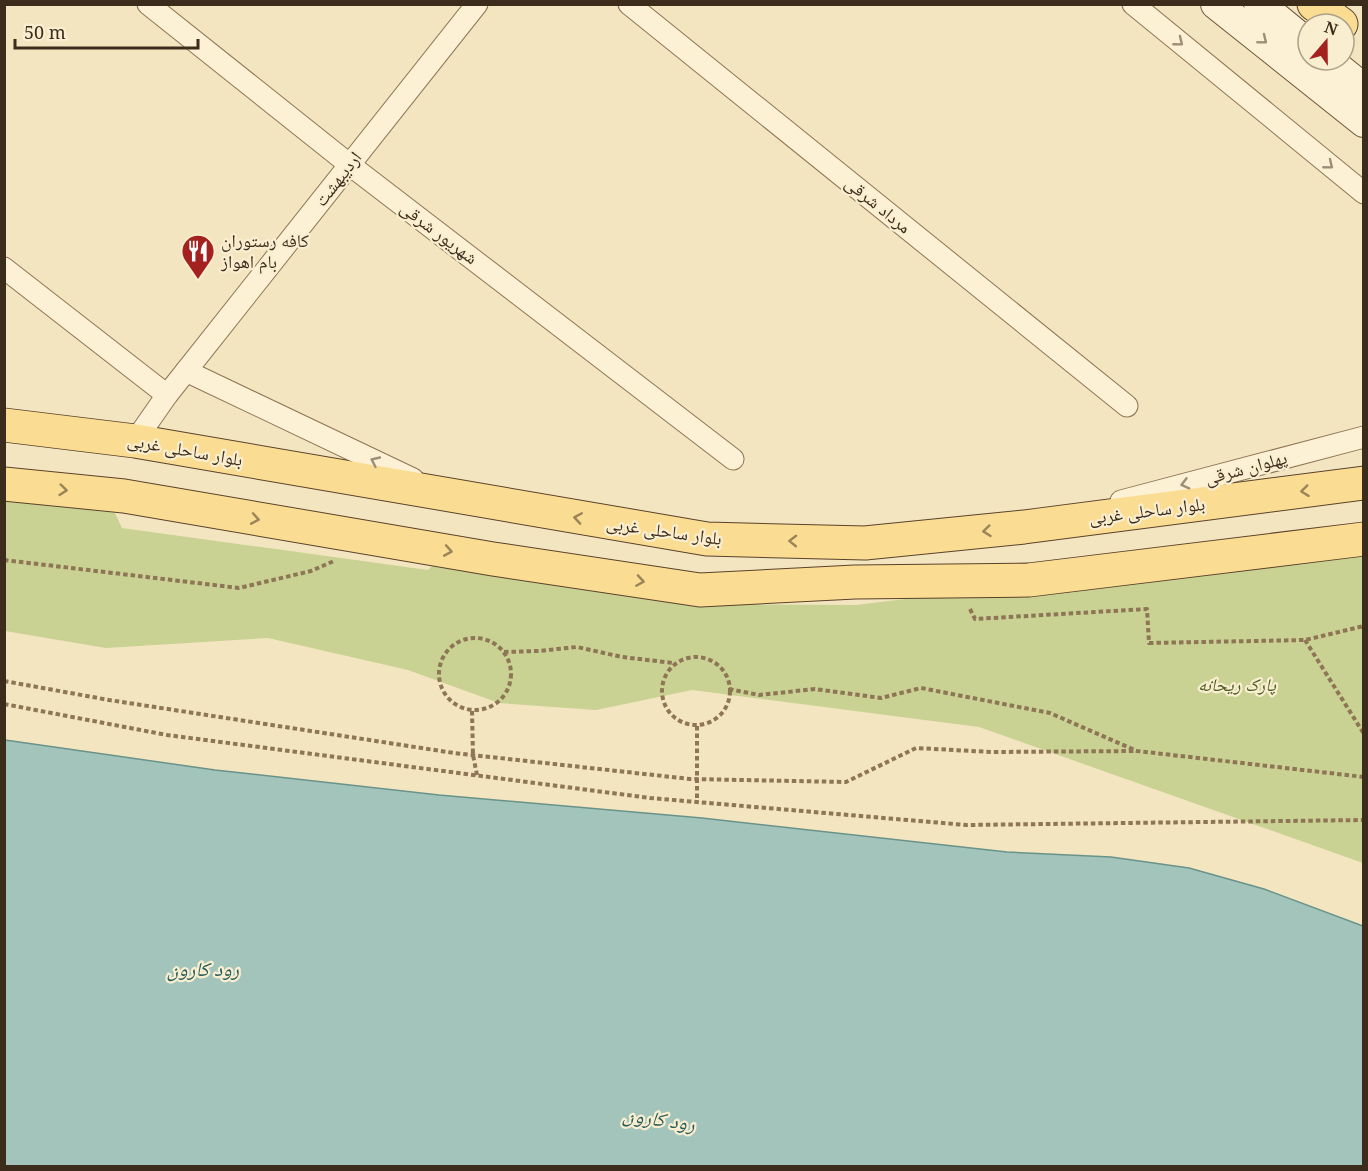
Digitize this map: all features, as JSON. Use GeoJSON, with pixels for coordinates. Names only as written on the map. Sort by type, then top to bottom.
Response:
{"type":"FeatureCollection","features":[{"type":"Feature","properties":{"kind":"main road"},"geometry":{"type":"LineString","coordinates":[[1216,4],[1364,122]]}},
{"type":"Feature","properties":{"kind":"main road"},"geometry":{"type":"LineString","coordinates":[[1259,4],[1296,34]]}},
{"type":"Feature","properties":{"kind":"main road"},"geometry":{"type":"LineString","coordinates":[[1343,72],[1364,89]]}},
{"type":"Feature","properties":{"kind":"main road","name":"بلوار ساحلی غربی"},"geometry":{"type":"LineString","coordinates":[[4,425],[135,441],[707,539],[865,543],[1024,527],[1364,483]]}},
{"type":"Feature","properties":{"kind":"main road"},"geometry":{"type":"LineString","coordinates":[[4,484],[124,496],[493,559],[700,590],[855,582],[1029,580],[1364,539]]}},
{"type":"Feature","properties":{"kind":"street","name":"شهریور شرقی"},"geometry":{"type":"LineString","coordinates":[[148,4],[350,165],[733,459]]}},
{"type":"Feature","properties":{"kind":"street","name":"اردیبهشت"},"geometry":{"type":"LineString","coordinates":[[135,441],[167,395],[477,4]]}},
{"type":"Feature","properties":{"kind":"street","name":"مرداد شرقی"},"geometry":{"type":"LineString","coordinates":[[629,4],[1128,406]]}},
{"type":"Feature","properties":{"kind":"street"},"geometry":{"type":"LineString","coordinates":[[1133,4],[1364,194]]}},
{"type":"Feature","properties":{"kind":"street"},"geometry":{"type":"LineString","coordinates":[[4,268],[167,395]]}},
{"type":"Feature","properties":{"kind":"street"},"geometry":{"type":"LineString","coordinates":[[186,371],[447,496]]}},
{"type":"Feature","properties":{"kind":"street","name":"پهلوان شرقی"},"geometry":{"type":"LineString","coordinates":[[1024,527],[1364,437]]}},
{"type":"Feature","properties":{"kind":"path"},"geometry":{"type":"LineString","coordinates":[[4,560],[239,588],[311,571],[340,558]]}},
{"type":"Feature","properties":{"kind":"path"},"geometry":{"type":"LineString","coordinates":[[966,602],[975,619],[1147,609],[1149,643],[1305,640],[1364,626]]}},
{"type":"Feature","properties":{"kind":"path"},"geometry":{"type":"LineString","coordinates":[[466,638],[488,639],[504,652],[512,671],[507,692],[493,706],[472,711],[452,704],[440,687],[438,666],[448,648],[466,638]]}},
{"type":"Feature","properties":{"kind":"path"},"geometry":{"type":"LineString","coordinates":[[1305,640],[1364,734]]}},
{"type":"Feature","properties":{"kind":"path"},"geometry":{"type":"LineString","coordinates":[[504,652],[577,647],[622,657],[673,663],[693,656],[715,661],[729,678],[730,700],[718,718],[697,726],[676,720],[662,703],[661,682],[673,663]]}},
{"type":"Feature","properties":{"kind":"path"},"geometry":{"type":"LineString","coordinates":[[4,681],[120,702],[473,755],[697,779],[846,782],[916,748],[991,752],[1137,751],[1364,777]]}},
{"type":"Feature","properties":{"kind":"path"},"geometry":{"type":"LineString","coordinates":[[729,689],[759,695],[815,689],[881,698],[921,688],[1050,713],[1137,751]]}},
{"type":"Feature","properties":{"kind":"path"},"geometry":{"type":"LineString","coordinates":[[4,704],[167,735],[477,775],[697,802],[966,825],[1364,820]]}},
{"type":"Feature","properties":{"kind":"path"},"geometry":{"type":"LineString","coordinates":[[472,711],[473,755],[477,775]]}},
{"type":"Feature","properties":{"kind":"path"},"geometry":{"type":"LineString","coordinates":[[697,726],[697,802]]}},
{"type":"Feature","properties":{"kind":"green space","name":"پارک ریحانه"},"geometry":{"type":"Polygon","coordinates":[[[4,499],[115,513],[122,528],[428,570],[439,559],[682,604],[856,605],[1363,543],[1363,863],[979,727],[692,690],[596,710],[499,703],[408,670],[268,638],[106,648],[5,631],[4,499]]]}},
{"type":"Feature","properties":{"kind":"water","name":"رود کارون"},"geometry":{"type":"Polygon","coordinates":[[[5,740],[215,770],[439,795],[702,818],[1007,852],[1111,857],[1189,868],[1264,889],[1363,926],[1363,1166],[5,1166],[5,740]]]}},
{"type":"Feature","properties":{"kind":"place","name":"کافه رستوران بام اهواز"},"geometry":{"type":"Point","coordinates":[198,280]}}]}
